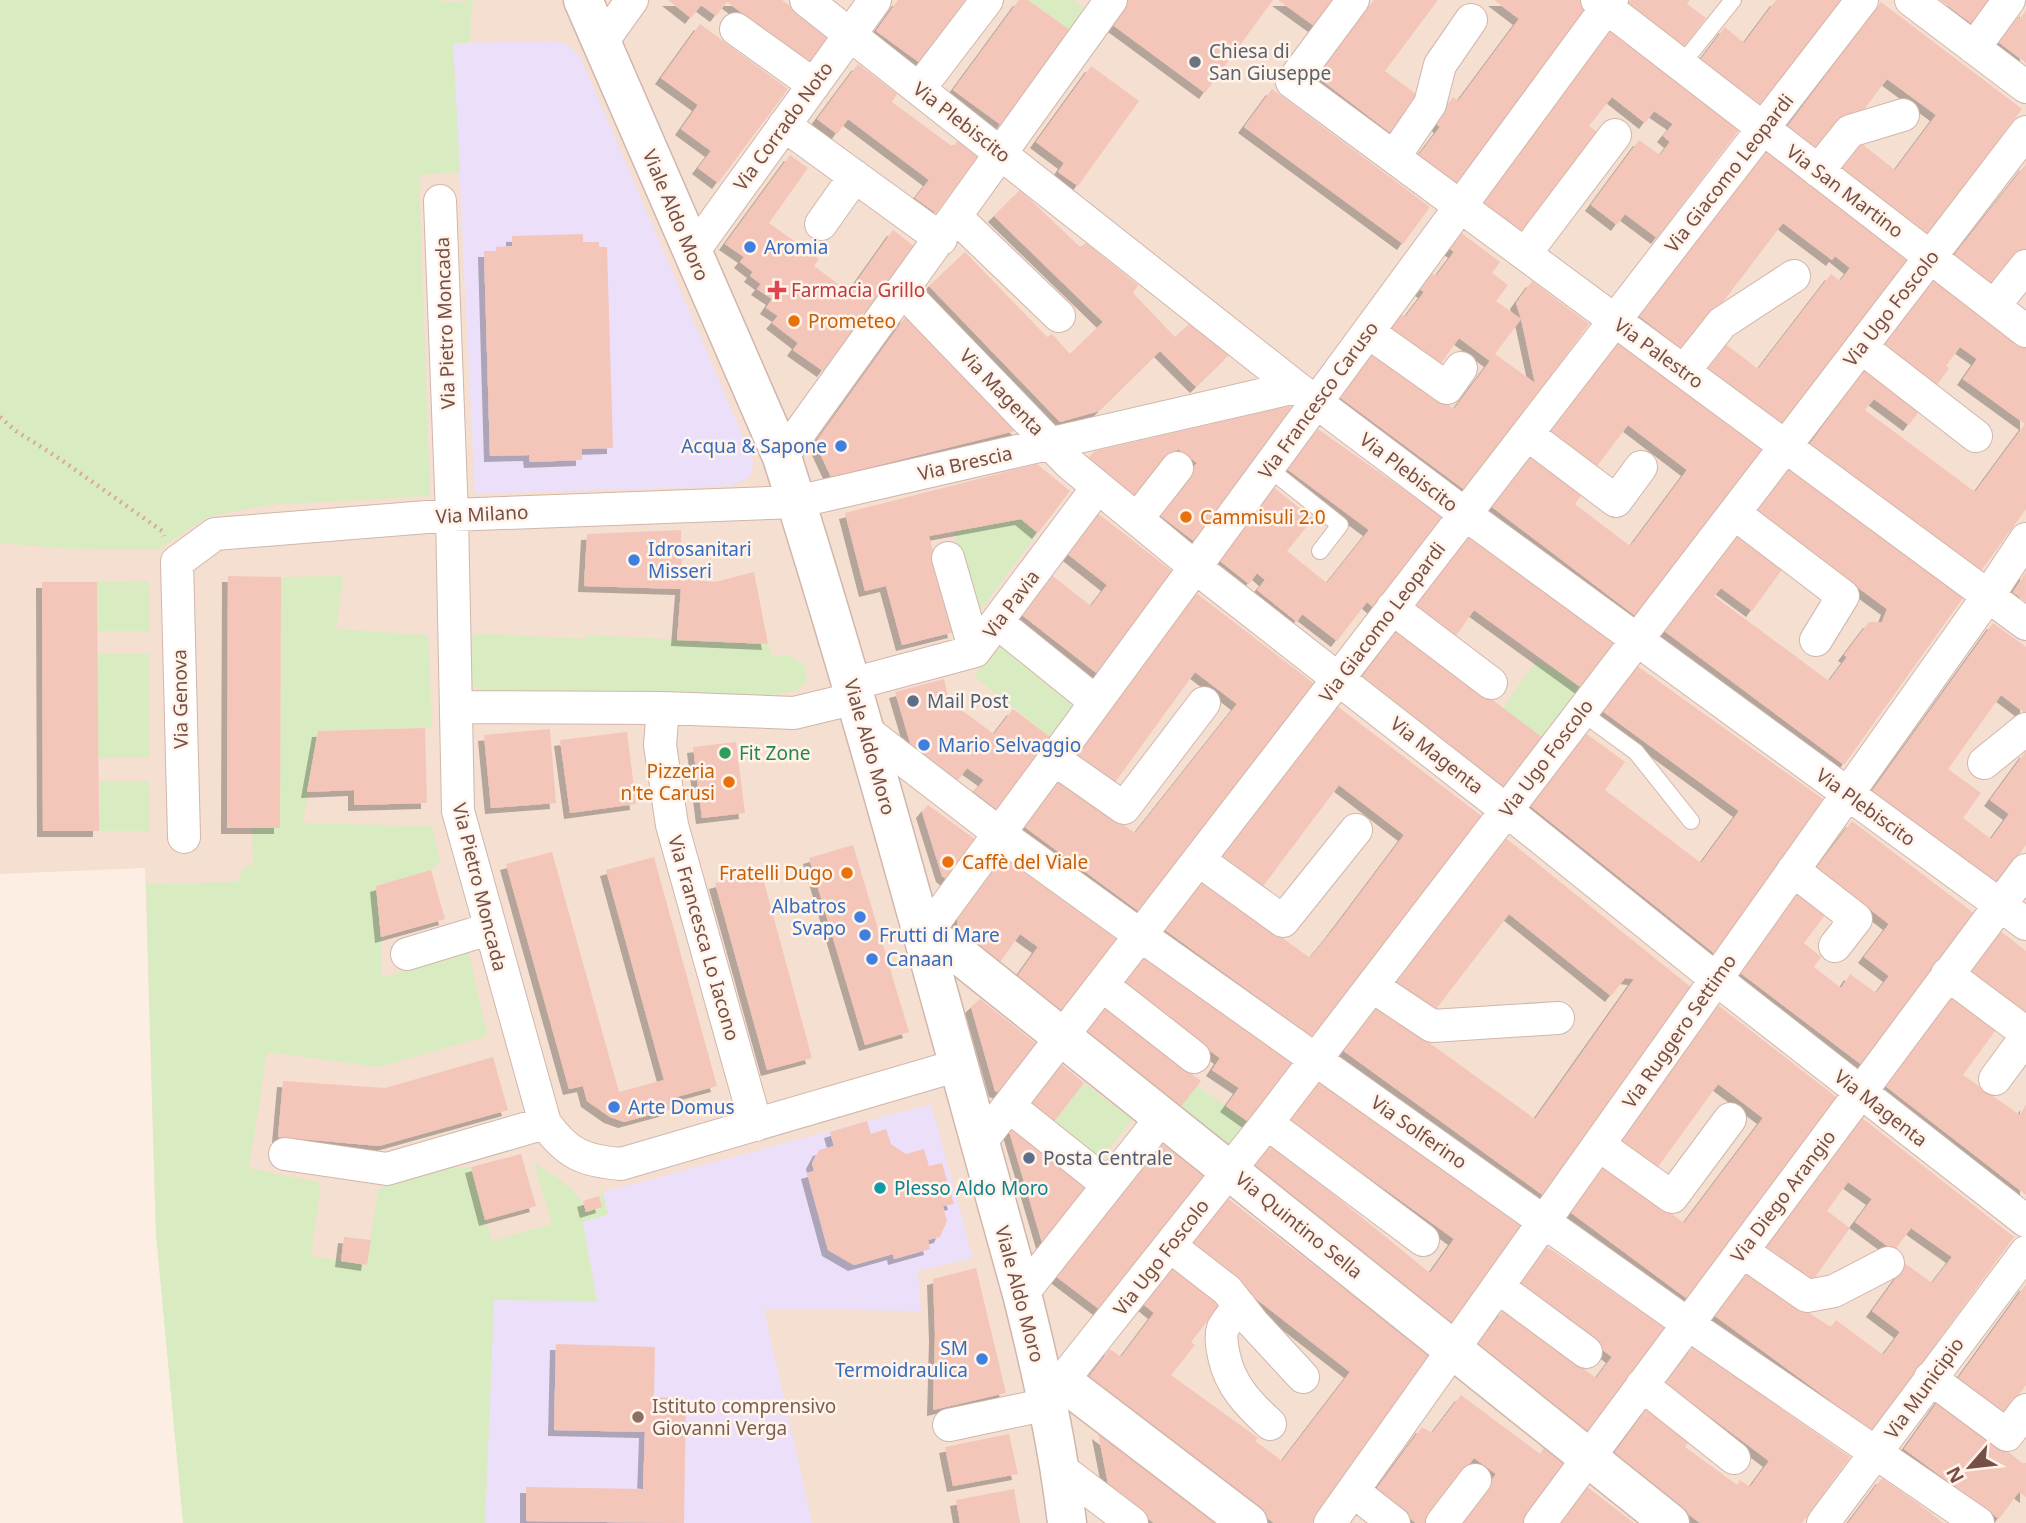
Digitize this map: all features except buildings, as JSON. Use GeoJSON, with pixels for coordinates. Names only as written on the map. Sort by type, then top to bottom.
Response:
{"type":"FeatureCollection","features":[{"type":"Feature","properties":{"kind":"street","name":"Viale Aldo Moro"},"geometry":{"type":"LineString","coordinates":[[583,0],[782,457],[858,704],[1022,1294],[1052,1391],[1067,1523]]}},
{"type":"Feature","properties":{"kind":"street"},"geometry":{"type":"LineString","coordinates":[[602,42],[632,0]]}},
{"type":"Feature","properties":{"kind":"street","name":"Via Plebiscito"},"geometry":{"type":"LineString","coordinates":[[806,0],[1307,394],[1465,514],[2026,924]]}},
{"type":"Feature","properties":{"kind":"street","name":"Via Corrado Noto"},"geometry":{"type":"LineString","coordinates":[[692,253],[875,0]]}},
{"type":"Feature","properties":{"kind":"street"},"geometry":{"type":"LineString","coordinates":[[919,89],[987,0]]}},
{"type":"Feature","properties":{"kind":"street"},"geometry":{"type":"LineString","coordinates":[[782,457],[1111,0]]}},
{"type":"Feature","properties":{"kind":"street","name":"Via Palestro"},"geometry":{"type":"LineString","coordinates":[[1353,0],[1292,82],[2026,624]]}},
{"type":"Feature","properties":{"kind":"street","name":"Via Giacomo Leopardi"},"geometry":{"type":"LineString","coordinates":[[980,1143],[1862,0]]}},
{"type":"Feature","properties":{"kind":"street"},"geometry":{"type":"LineString","coordinates":[[1911,0],[2026,87]]}},
{"type":"Feature","properties":{"kind":"street"},"geometry":{"type":"LineString","coordinates":[[1974,48],[2009,0]]}},
{"type":"Feature","properties":{"kind":"street","name":"Via San Martino"},"geometry":{"type":"LineString","coordinates":[[1605,2],[1681,65],[2026,331]]}},
{"type":"Feature","properties":{"kind":"street","name":"Via Francesco Caruso"},"geometry":{"type":"LineString","coordinates":[[924,936],[1268,468],[1307,394],[1368,332],[1605,2]]}},
{"type":"Feature","properties":{"kind":"street"},"geometry":{"type":"LineString","coordinates":[[1394,157],[1430,104],[1440,65],[1471,20]]}},
{"type":"Feature","properties":{"kind":"street"},"geometry":{"type":"LineString","coordinates":[[736,29],[814,85]]}},
{"type":"Feature","properties":{"kind":"street"},"geometry":{"type":"LineString","coordinates":[[1818,171],[1850,131],[1903,115]]}},
{"type":"Feature","properties":{"kind":"street"},"geometry":{"type":"LineString","coordinates":[[785,125],[855,176],[949,228],[1059,316]]}},
{"type":"Feature","properties":{"kind":"street","name":"Via Ugo Foscolo"},"geometry":{"type":"LineString","coordinates":[[1052,1391],[1267,1123],[2026,132]]}},
{"type":"Feature","properties":{"kind":"street"},"geometry":{"type":"LineString","coordinates":[[1525,254],[1615,135]]}},
{"type":"Feature","properties":{"kind":"street"},"geometry":{"type":"LineString","coordinates":[[821,224],[855,176]]}},
{"type":"Feature","properties":{"kind":"street","name":"Via Pietro Moncada"},"geometry":{"type":"LineString","coordinates":[[440,201],[452,515],[457,811],[545,1123],[556,1138],[575,1154],[596,1162],[621,1164],[959,1065]]}},
{"type":"Feature","properties":{"kind":"street"},"geometry":{"type":"LineString","coordinates":[[1994,306],[2026,266]]}},
{"type":"Feature","properties":{"kind":"street"},"geometry":{"type":"LineString","coordinates":[[1684,371],[1722,323],[1794,276]]}},
{"type":"Feature","properties":{"kind":"street","name":"Via Magenta"},"geometry":{"type":"LineString","coordinates":[[903,290],[1070,464],[1097,488],[2026,1221]]}},
{"type":"Feature","properties":{"kind":"street"},"geometry":{"type":"LineString","coordinates":[[1368,332],[1447,388],[1461,368]]}},
{"type":"Feature","properties":{"kind":"street"},"geometry":{"type":"LineString","coordinates":[[1861,347],[1976,436]]}},
{"type":"Feature","properties":{"kind":"street","name":"Via Brescia"},"geometry":{"type":"LineString","coordinates":[[796,502],[1052,443],[1307,394]]}},
{"type":"Feature","properties":{"kind":"street"},"geometry":{"type":"LineString","coordinates":[[1527,434],[1616,501],[1642,467]]}},
{"type":"Feature","properties":{"kind":"street"},"geometry":{"type":"LineString","coordinates":[[1137,519],[1177,468]]}},
{"type":"Feature","properties":{"kind":"street","name":"Via Pavia"},"geometry":{"type":"LineString","coordinates":[[456,707],[794,712],[858,704],[975,651],[998,624],[1097,488]]}},
{"type":"Feature","properties":{"kind":"street","name":"Via Milano"},"geometry":{"type":"LineString","coordinates":[[177,562],[215,534],[452,515],[796,502]]}},
{"type":"Feature","properties":{"kind":"street"},"geometry":{"type":"LineString","coordinates":[[1734,513],[1843,596],[1816,640]]}},
{"type":"Feature","properties":{"kind":"street","name":"Via Ruggero Settimo"},"geometry":{"type":"LineString","coordinates":[[1330,1523],[2026,539]]}},
{"type":"Feature","properties":{"kind":"street"},"geometry":{"type":"LineString","coordinates":[[948,558],[975,651]]}},
{"type":"Feature","properties":{"kind":"street","name":"Via Genova"},"geometry":{"type":"LineString","coordinates":[[177,562],[184,837]]}},
{"type":"Feature","properties":{"kind":"street"},"geometry":{"type":"LineString","coordinates":[[1392,608],[1491,683]]}},
{"type":"Feature","properties":{"kind":"street"},"geometry":{"type":"LineString","coordinates":[[998,624],[1097,702]]}},
{"type":"Feature","properties":{"kind":"street"},"geometry":{"type":"LineString","coordinates":[[1054,759],[1124,808],[1204,703]]}},
{"type":"Feature","properties":{"kind":"street","name":"Via Solferino"},"geometry":{"type":"LineString","coordinates":[[858,704],[1000,834],[1688,1324],[1978,1523]]}},
{"type":"Feature","properties":{"kind":"street","name":"Via Francesca Lo Iacono"},"geometry":{"type":"LineString","coordinates":[[663,708],[660,745],[672,825],[756,1125]]}},
{"type":"Feature","properties":{"kind":"street"},"geometry":{"type":"LineString","coordinates":[[1984,763],[2026,729]]}},
{"type":"Feature","properties":{"kind":"street"},"geometry":{"type":"LineString","coordinates":[[1200,861],[1283,921],[1356,830]]}},
{"type":"Feature","properties":{"kind":"street"},"geometry":{"type":"LineString","coordinates":[[1793,870],[1856,919],[1835,946]]}},
{"type":"Feature","properties":{"kind":"street","name":"Via Diego Arangio"},"geometry":{"type":"LineString","coordinates":[[1540,1523],[2026,870]]}},
{"type":"Feature","properties":{"kind":"street"},"geometry":{"type":"LineString","coordinates":[[407,954],[489,929]]}},
{"type":"Feature","properties":{"kind":"street","name":"Via Quintino Sella"},"geometry":{"type":"LineString","coordinates":[[924,936],[957,953],[1163,1115],[1670,1523]]}},
{"type":"Feature","properties":{"kind":"street"},"geometry":{"type":"LineString","coordinates":[[1947,974],[2026,1035],[1995,1079]]}},
{"type":"Feature","properties":{"kind":"street"},"geometry":{"type":"LineString","coordinates":[[1102,985],[1194,1056]]}},
{"type":"Feature","properties":{"kind":"street"},"geometry":{"type":"LineString","coordinates":[[1372,986],[1432,1026],[1558,1018]]}},
{"type":"Feature","properties":{"kind":"street"},"geometry":{"type":"LineString","coordinates":[[1009,1106],[1108,1185]]}},
{"type":"Feature","properties":{"kind":"street"},"geometry":{"type":"LineString","coordinates":[[1022,1294],[1163,1115]]}},
{"type":"Feature","properties":{"kind":"street"},"geometry":{"type":"LineString","coordinates":[[1599,1144],[1672,1197],[1730,1119]]}},
{"type":"Feature","properties":{"kind":"street"},"geometry":{"type":"LineString","coordinates":[[285,1154],[387,1169],[545,1123]]}},
{"type":"Feature","properties":{"kind":"street"},"geometry":{"type":"LineString","coordinates":[[1267,1123],[1423,1240]]}},
{"type":"Feature","properties":{"kind":"street"},"geometry":{"type":"LineString","coordinates":[[1170,1246],[1227,1290],[1253,1324],[1303,1377]]}},
{"type":"Feature","properties":{"kind":"street"},"geometry":{"type":"LineString","coordinates":[[1742,1251],[1807,1296],[1833,1291],[1888,1263]]}},
{"type":"Feature","properties":{"kind":"street","name":"Via Municipio"},"geometry":{"type":"LineString","coordinates":[[1823,1523],[2026,1252]]}},
{"type":"Feature","properties":{"kind":"street"},"geometry":{"type":"LineString","coordinates":[[1498,1287],[1586,1352]]}},
{"type":"Feature","properties":{"kind":"street"},"geometry":{"type":"LineString","coordinates":[[1240,1306],[1221,1332],[1227,1369],[1234,1385],[1270,1424]]}},
{"type":"Feature","properties":{"kind":"street"},"geometry":{"type":"LineString","coordinates":[[1930,1378],[2007,1435],[2026,1410]]}},
{"type":"Feature","properties":{"kind":"street"},"geometry":{"type":"LineString","coordinates":[[1642,1385],[1734,1458]]}},
{"type":"Feature","properties":{"kind":"street"},"geometry":{"type":"LineString","coordinates":[[949,1425],[1052,1391],[1248,1523]]}},
{"type":"Feature","properties":{"kind":"street"},"geometry":{"type":"LineString","coordinates":[[1060,1469],[1132,1523]]}},
{"type":"Feature","properties":{"kind":"street"},"geometry":{"type":"LineString","coordinates":[[1442,1523],[1475,1480]]}},
{"type":"Feature","properties":{"kind":"street"},"geometry":{"type":"LineString","coordinates":[[1353,1491],[1394,1523]]}},
{"type":"Feature","properties":{"kind":"lane"},"geometry":{"type":"LineString","coordinates":[[1681,65],[1733,0]]}},
{"type":"Feature","properties":{"kind":"lane"},"geometry":{"type":"LineString","coordinates":[[1268,468],[1340,525],[1320,551]]}},
{"type":"Feature","properties":{"kind":"lane"},"geometry":{"type":"LineString","coordinates":[[1581,712],[1636,752],[1691,821]]}},
{"type":"Feature","properties":{"kind":"path"},"geometry":{"type":"LineString","coordinates":[[0,417],[16,431],[162,531],[177,562]]}},
{"type":"Feature","properties":{"kind":"shaded area"},"geometry":{"type":"Polygon","coordinates":[[[0,0],[2026,0],[2026,1523],[485,1523],[493,1300],[367,1265],[156,1235],[145,868],[0,874],[0,0]]]}},
{"type":"Feature","properties":{"kind":"shaded area"},"geometry":{"type":"Polygon","coordinates":[[[554,41],[567,44],[580,56],[753,460],[751,474],[745,480],[730,486],[475,494],[453,43],[554,41]]]}},
{"type":"Feature","properties":{"kind":"shaded area","name":"Istituto comprensivo Giovanni Verga"},"geometry":{"type":"Polygon","coordinates":[[[931,1104],[973,1258],[918,1271],[921,1311],[764,1309],[812,1523],[485,1523],[494,1299],[583,1222],[608,1214],[603,1192],[931,1104]]]}},
{"type":"Feature","properties":{"kind":"green space"},"geometry":{"type":"Polygon","coordinates":[[[0,0],[473,0],[469,43],[453,43],[460,172],[419,175],[430,496],[266,505],[208,517],[157,550],[71,549],[0,543],[0,0]]]}},
{"type":"Feature","properties":{"kind":"green space"},"geometry":{"type":"Polygon","coordinates":[[[1029,0],[1073,0],[1090,12],[1070,30],[1029,0]]]}},
{"type":"Feature","properties":{"kind":"green space"},"geometry":{"type":"Polygon","coordinates":[[[1021,519],[1038,533],[975,617],[954,531],[1021,519]]]}},
{"type":"Feature","properties":{"kind":"green space"},"geometry":{"type":"Polygon","coordinates":[[[343,576],[336,629],[428,635],[432,727],[318,731],[303,823],[432,826],[440,861],[431,870],[376,886],[381,937],[381,978],[469,952],[487,1036],[379,1067],[267,1052],[249,1168],[321,1183],[311,1256],[366,1265],[378,1191],[383,1186],[446,1168],[471,1167],[492,1241],[552,1224],[534,1162],[571,1189],[583,1203],[586,1212],[602,1207],[599,1196],[603,1192],[608,1214],[583,1222],[597,1301],[494,1300],[485,1523],[183,1523],[156,1235],[146,884],[236,882],[246,865],[253,865],[252,828],[280,828],[281,577],[343,576]]]}},
{"type":"Feature","properties":{"kind":"green space"},"geometry":{"type":"Polygon","coordinates":[[[149,581],[150,631],[98,631],[97,582],[149,581]]]}},
{"type":"Feature","properties":{"kind":"green space"},"geometry":{"type":"Polygon","coordinates":[[[473,633],[585,639],[586,635],[768,644],[772,656],[789,655],[804,664],[807,680],[798,690],[756,698],[708,693],[500,698],[490,696],[471,683],[473,633]]]}},
{"type":"Feature","properties":{"kind":"green space"},"geometry":{"type":"Polygon","coordinates":[[[998,645],[1079,710],[1054,740],[974,676],[998,645]]]}},
{"type":"Feature","properties":{"kind":"green space"},"geometry":{"type":"Polygon","coordinates":[[[98,654],[149,654],[149,758],[98,758],[98,654]]]}},
{"type":"Feature","properties":{"kind":"green space"},"geometry":{"type":"Polygon","coordinates":[[[1537,660],[1583,689],[1543,738],[1503,708],[1537,660]]]}},
{"type":"Feature","properties":{"kind":"green space"},"geometry":{"type":"Polygon","coordinates":[[[99,781],[149,781],[150,831],[99,831],[99,781]]]}},
{"type":"Feature","properties":{"kind":"green space"},"geometry":{"type":"Polygon","coordinates":[[[1084,1083],[1132,1119],[1101,1160],[1053,1123],[1084,1083]]]}},
{"type":"Feature","properties":{"kind":"green space"},"geometry":{"type":"Polygon","coordinates":[[[1197,1086],[1250,1123],[1231,1148],[1180,1108],[1197,1086]]]}},
{"type":"Feature","properties":{"kind":"place","name":"Chiesa di San Giuseppe"},"geometry":{"type":"Point","coordinates":[1195,62]}},
{"type":"Feature","properties":{"kind":"place","name":"Aromia"},"geometry":{"type":"Point","coordinates":[750,247]}},
{"type":"Feature","properties":{"kind":"place","name":"Farmacia Grillo"},"geometry":{"type":"Point","coordinates":[777,290]}},
{"type":"Feature","properties":{"kind":"place","name":"Prometeo"},"geometry":{"type":"Point","coordinates":[794,321]}},
{"type":"Feature","properties":{"kind":"place","name":"Acqua & Sapone"},"geometry":{"type":"Point","coordinates":[841,446]}},
{"type":"Feature","properties":{"kind":"place","name":"Cammisuli 2.0"},"geometry":{"type":"Point","coordinates":[1186,517]}},
{"type":"Feature","properties":{"kind":"place","name":"Idrosanitari Misseri"},"geometry":{"type":"Point","coordinates":[634,560]}},
{"type":"Feature","properties":{"kind":"place","name":"Mail Post"},"geometry":{"type":"Point","coordinates":[913,701]}},
{"type":"Feature","properties":{"kind":"place","name":"Mario Selvaggio"},"geometry":{"type":"Point","coordinates":[924,745]}},
{"type":"Feature","properties":{"kind":"place","name":"Fit Zone"},"geometry":{"type":"Point","coordinates":[725,753]}},
{"type":"Feature","properties":{"kind":"place","name":"Pizzeria n'te Carusi"},"geometry":{"type":"Point","coordinates":[729,782]}},
{"type":"Feature","properties":{"kind":"place","name":"Caffè del Viale"},"geometry":{"type":"Point","coordinates":[948,862]}},
{"type":"Feature","properties":{"kind":"place","name":"Fratelli Dugo"},"geometry":{"type":"Point","coordinates":[847,873]}},
{"type":"Feature","properties":{"kind":"place","name":"Albatros Svapo"},"geometry":{"type":"Point","coordinates":[860,917]}},
{"type":"Feature","properties":{"kind":"place","name":"Frutti di Mare"},"geometry":{"type":"Point","coordinates":[865,935]}},
{"type":"Feature","properties":{"kind":"place","name":"Canaan"},"geometry":{"type":"Point","coordinates":[872,959]}},
{"type":"Feature","properties":{"kind":"place","name":"Arte Domus"},"geometry":{"type":"Point","coordinates":[614,1107]}},
{"type":"Feature","properties":{"kind":"place","name":"Posta Centrale"},"geometry":{"type":"Point","coordinates":[1029,1158]}},
{"type":"Feature","properties":{"kind":"place","name":"Plesso Aldo Moro"},"geometry":{"type":"Point","coordinates":[880,1188]}},
{"type":"Feature","properties":{"kind":"place","name":"SM Termoidraulica"},"geometry":{"type":"Point","coordinates":[982,1359]}},
{"type":"Feature","properties":{"kind":"place","name":"Istituto comprensivo Giovanni Verga"},"geometry":{"type":"Point","coordinates":[638,1417]}}]}
